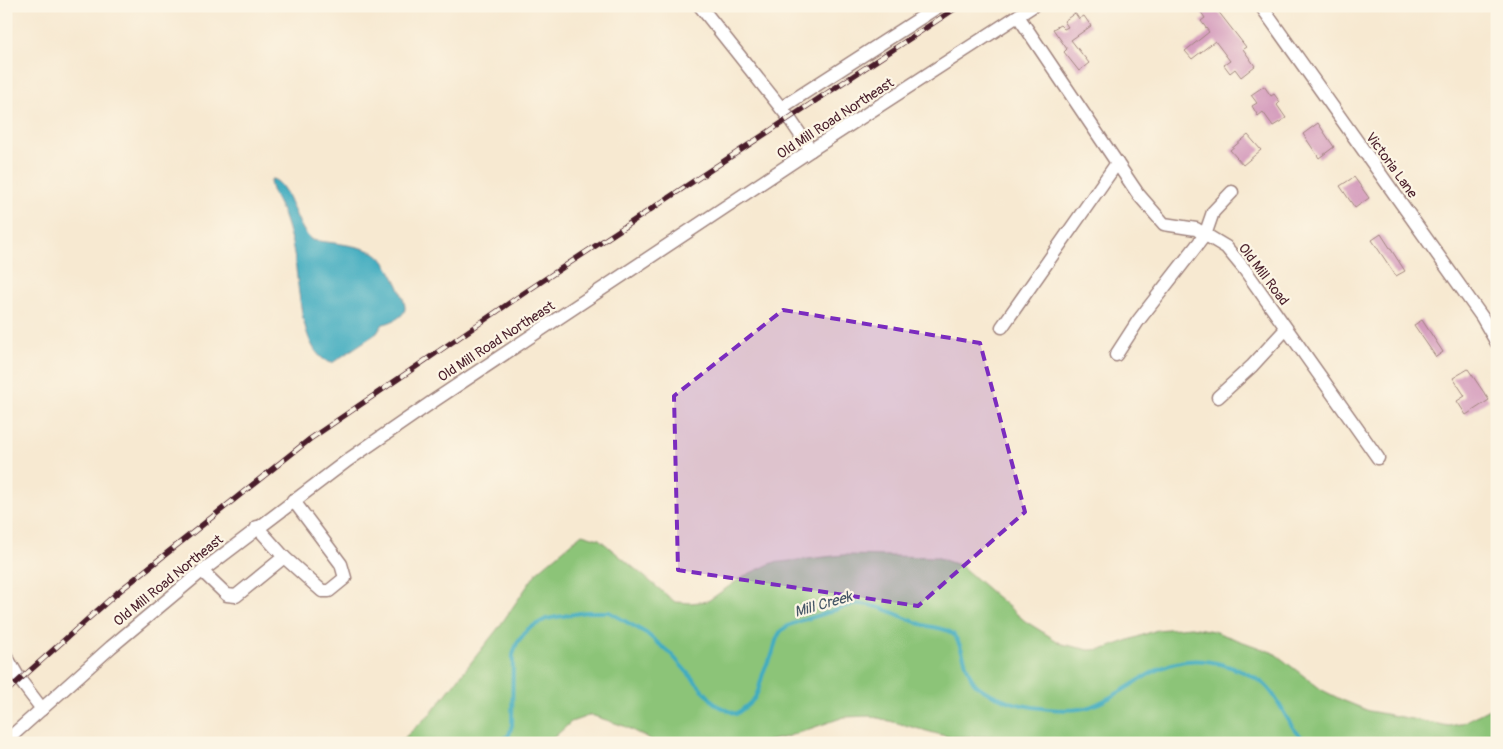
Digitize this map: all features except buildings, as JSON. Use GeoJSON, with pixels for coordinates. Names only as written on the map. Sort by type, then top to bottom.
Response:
{"type":"FeatureCollection","features":[{"type":"Feature","properties":{"kind":"street"},"geometry":{"type":"LineString","coordinates":[[700,6],[781,108],[811,150]]}},
{"type":"Feature","properties":{"kind":"street"},"geometry":{"type":"LineString","coordinates":[[781,108],[924,10],[939,6]]}},
{"type":"Feature","properties":{"kind":"street","name":"Old Mill Road Northeast"},"geometry":{"type":"LineString","coordinates":[[6,741],[202,572],[293,500],[434,400],[811,150],[1033,6]]}},
{"type":"Feature","properties":{"kind":"street","name":"Victoria Lane"},"geometry":{"type":"LineString","coordinates":[[1261,6],[1482,317],[1497,343]]}},
{"type":"Feature","properties":{"kind":"street","name":"Old Mill Road"},"geometry":{"type":"LineString","coordinates":[[1018,16],[1138,194],[1164,224],[1196,229],[1226,247],[1245,270],[1378,458]]}},
{"type":"Feature","properties":{"kind":"street"},"geometry":{"type":"LineString","coordinates":[[1002,327],[1117,164]]}},
{"type":"Feature","properties":{"kind":"street"},"geometry":{"type":"LineString","coordinates":[[1116,355],[1138,321],[1206,235],[1213,212],[1232,192]]}},
{"type":"Feature","properties":{"kind":"street"},"geometry":{"type":"LineString","coordinates":[[1218,397],[1252,366],[1286,329]]}},
{"type":"Feature","properties":{"kind":"street"},"geometry":{"type":"LineString","coordinates":[[257,527],[284,556],[322,591],[329,592],[345,578],[341,564],[293,500]]}},
{"type":"Feature","properties":{"kind":"street"},"geometry":{"type":"LineString","coordinates":[[202,572],[231,597],[236,596],[284,556]]}},
{"type":"Feature","properties":{"kind":"street"},"geometry":{"type":"LineString","coordinates":[[6,656],[10,666],[42,708]]}},
{"type":"Feature","properties":{"kind":"highlighted area"},"geometry":{"type":"Polygon","coordinates":[[[783,310],[980,343],[1025,512],[918,606],[678,570],[674,396],[783,310]]]}},
{"type":"Feature","properties":{"kind":"green space"},"geometry":{"type":"Polygon","coordinates":[[[582,534],[599,539],[675,602],[708,601],[744,576],[772,563],[843,555],[936,557],[961,566],[1025,621],[1062,644],[1089,650],[1104,649],[1157,630],[1191,627],[1213,631],[1274,653],[1322,690],[1369,711],[1449,726],[1460,724],[1497,705],[1497,732],[1488,733],[1481,743],[1052,743],[1003,736],[949,737],[871,716],[844,717],[786,737],[760,743],[657,743],[624,726],[591,715],[571,722],[548,743],[399,743],[432,712],[499,627],[537,572],[582,534]]]}},
{"type":"Feature","properties":{"kind":"water"},"geometry":{"type":"Polygon","coordinates":[[[272,179],[278,182],[283,189],[301,226],[312,240],[355,246],[377,254],[391,271],[402,297],[405,309],[402,315],[393,321],[383,324],[377,333],[332,363],[320,357],[312,344],[306,328],[301,309],[294,253],[283,214],[271,186],[270,182],[272,179]]]}},
{"type":"Feature","properties":{"kind":"waterway","name":"Mill Creek"},"geometry":{"type":"LineString","coordinates":[[500,743],[509,735],[512,725],[513,655],[517,643],[528,629],[546,619],[586,612],[609,612],[646,633],[671,654],[716,705],[736,714],[751,703],[757,694],[765,668],[782,630],[800,621],[856,604],[881,608],[925,625],[950,632],[957,639],[974,683],[1003,699],[1035,707],[1072,710],[1092,706],[1154,672],[1169,665],[1185,661],[1203,661],[1224,665],[1251,676],[1265,685],[1296,732],[1311,743]]}},
{"type":"Feature","properties":{"kind":"waterway","name":"Mill Creek"},"geometry":{"type":"LineString","coordinates":[[446,743],[459,743]]}},
{"type":"Feature","properties":{"kind":"railway"},"geometry":{"type":"LineString","coordinates":[[6,692],[117,593],[310,439],[524,293],[959,6]]}}]}
